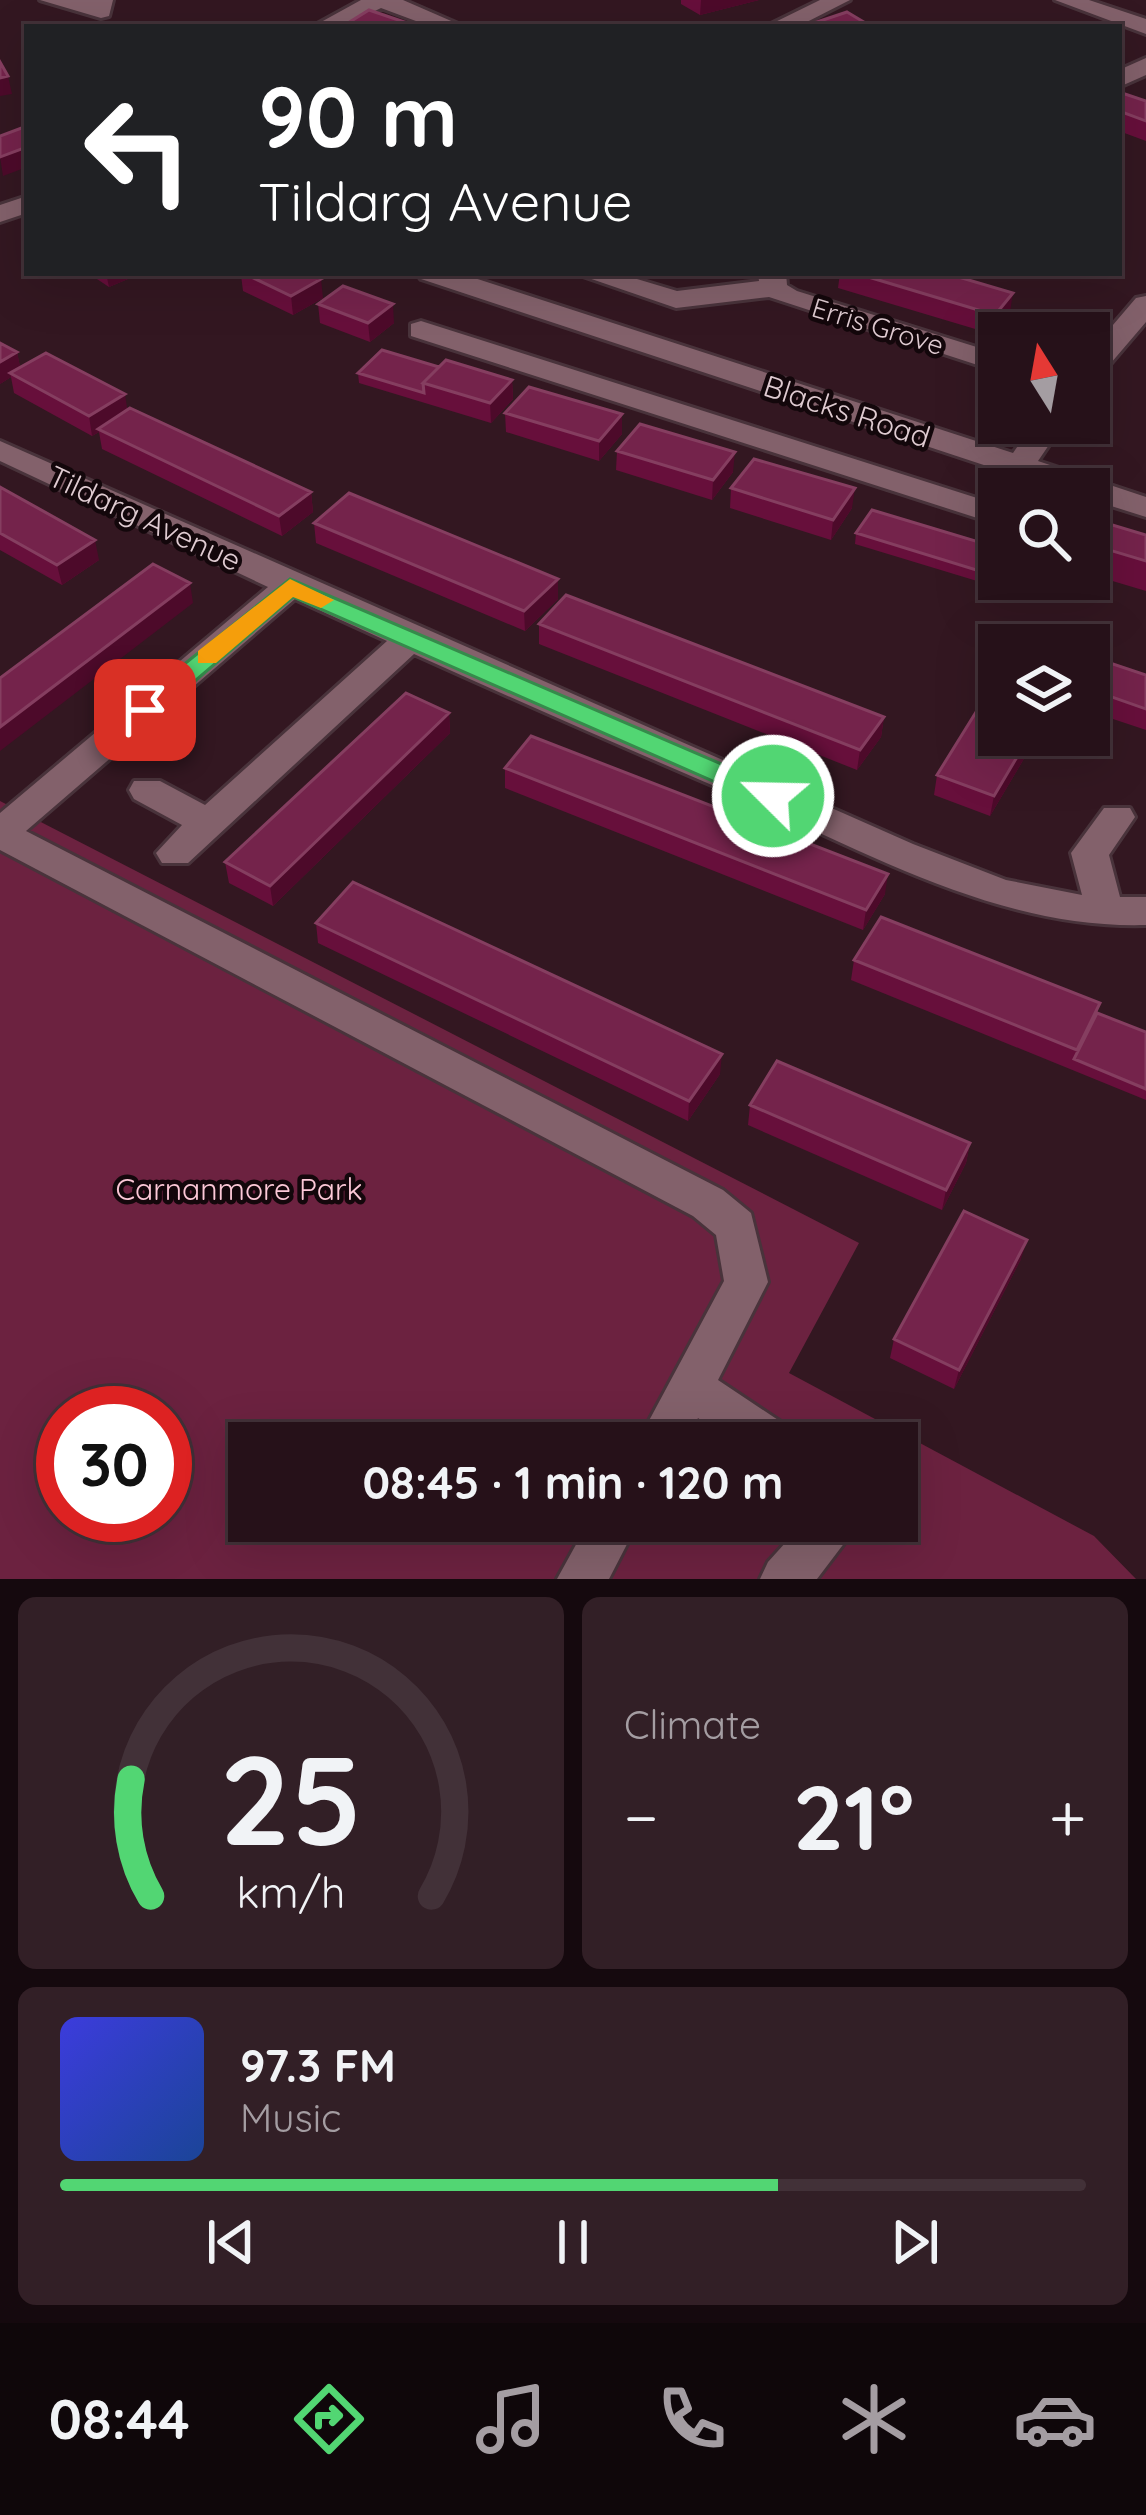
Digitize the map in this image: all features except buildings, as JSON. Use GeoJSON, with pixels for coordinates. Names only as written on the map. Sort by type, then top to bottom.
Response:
{"type":"FeatureCollection","features":[{"type":"Feature","properties":{"kind":"street"},"geometry":{"type":"LineString","coordinates":[[51,0],[103,10]]}},
{"type":"Feature","properties":{"kind":"street"},"geometry":{"type":"LineString","coordinates":[[331,24],[381,0],[445,24]]}},
{"type":"Feature","properties":{"kind":"street"},"geometry":{"type":"LineString","coordinates":[[784,24],[838,0]]}},
{"type":"Feature","properties":{"kind":"street"},"geometry":{"type":"LineString","coordinates":[[1066,0],[1146,27]]}},
{"type":"Feature","properties":{"kind":"street","name":"Blacks Road"},"geometry":{"type":"LineString","coordinates":[[438,276],[548,316],[1146,507]]}},
{"type":"Feature","properties":{"kind":"street"},"geometry":{"type":"LineString","coordinates":[[598,276],[676,300],[773,280]]}},
{"type":"Feature","properties":{"kind":"street","name":"Erris Grove"},"geometry":{"type":"LineString","coordinates":[[773,280],[787,297],[978,356]]}},
{"type":"Feature","properties":{"kind":"street"},"geometry":{"type":"LineString","coordinates":[[1110,346],[1146,304]]}},
{"type":"Feature","properties":{"kind":"street"},"geometry":{"type":"LineString","coordinates":[[507,358],[548,316]]}},
{"type":"Feature","properties":{"kind":"street","name":"Blacks Road"},"geometry":{"type":"LineString","coordinates":[[421,330],[978,508]]}},
{"type":"Feature","properties":{"kind":"street"},"geometry":{"type":"LineString","coordinates":[[1019,466],[1034,444]]}},
{"type":"Feature","properties":{"kind":"street","name":"Tildarg Avenue"},"geometry":{"type":"LineString","coordinates":[[0,450],[290,586],[976,882],[1071,912],[1146,911]]}},
{"type":"Feature","properties":{"kind":"street","name":"Tildarg Avenue"},"geometry":{"type":"LineString","coordinates":[[0,834],[290,586]]}},
{"type":"Feature","properties":{"kind":"street"},"geometry":{"type":"LineString","coordinates":[[175,853],[410,639]]}},
{"type":"Feature","properties":{"kind":"street"},"geometry":{"type":"LineString","coordinates":[[147,790],[208,823]]}},
{"type":"Feature","properties":{"kind":"street"},"geometry":{"type":"LineString","coordinates":[[1105,913],[1090,853],[1117,817]]}},
{"type":"Feature","properties":{"kind":"street"},"geometry":{"type":"LineString","coordinates":[[0,834],[708,1203],[736,1226],[746,1282],[672,1422]]}},
{"type":"Feature","properties":{"kind":"street"},"geometry":{"type":"LineString","coordinates":[[692,1388],[742,1422]]}},
{"type":"Feature","properties":{"kind":"street"},"geometry":{"type":"LineString","coordinates":[[582,1579],[603,1542]]}},
{"type":"Feature","properties":{"kind":"street"},"geometry":{"type":"LineString","coordinates":[[785,1579],[818,1542]]}},
{"type":"Feature","properties":{"kind":"green space","name":"Carnanmore Park"},"geometry":{"type":"Polygon","coordinates":[[[0,801],[859,1243],[789,1373],[881,1422],[228,1422],[228,1542],[918,1542],[918,1442],[1094,1536],[1136,1579],[0,1579],[0,801]]]}},
{"type":"Feature","properties":{"kind":"slow traffic"},"geometry":{"type":"LineString","coordinates":[[207,657],[290,586],[321,600]]}},
{"type":"Feature","properties":{"kind":"route"},"geometry":{"type":"LineString","coordinates":[[145,710],[290,586],[773,796]]}}]}
